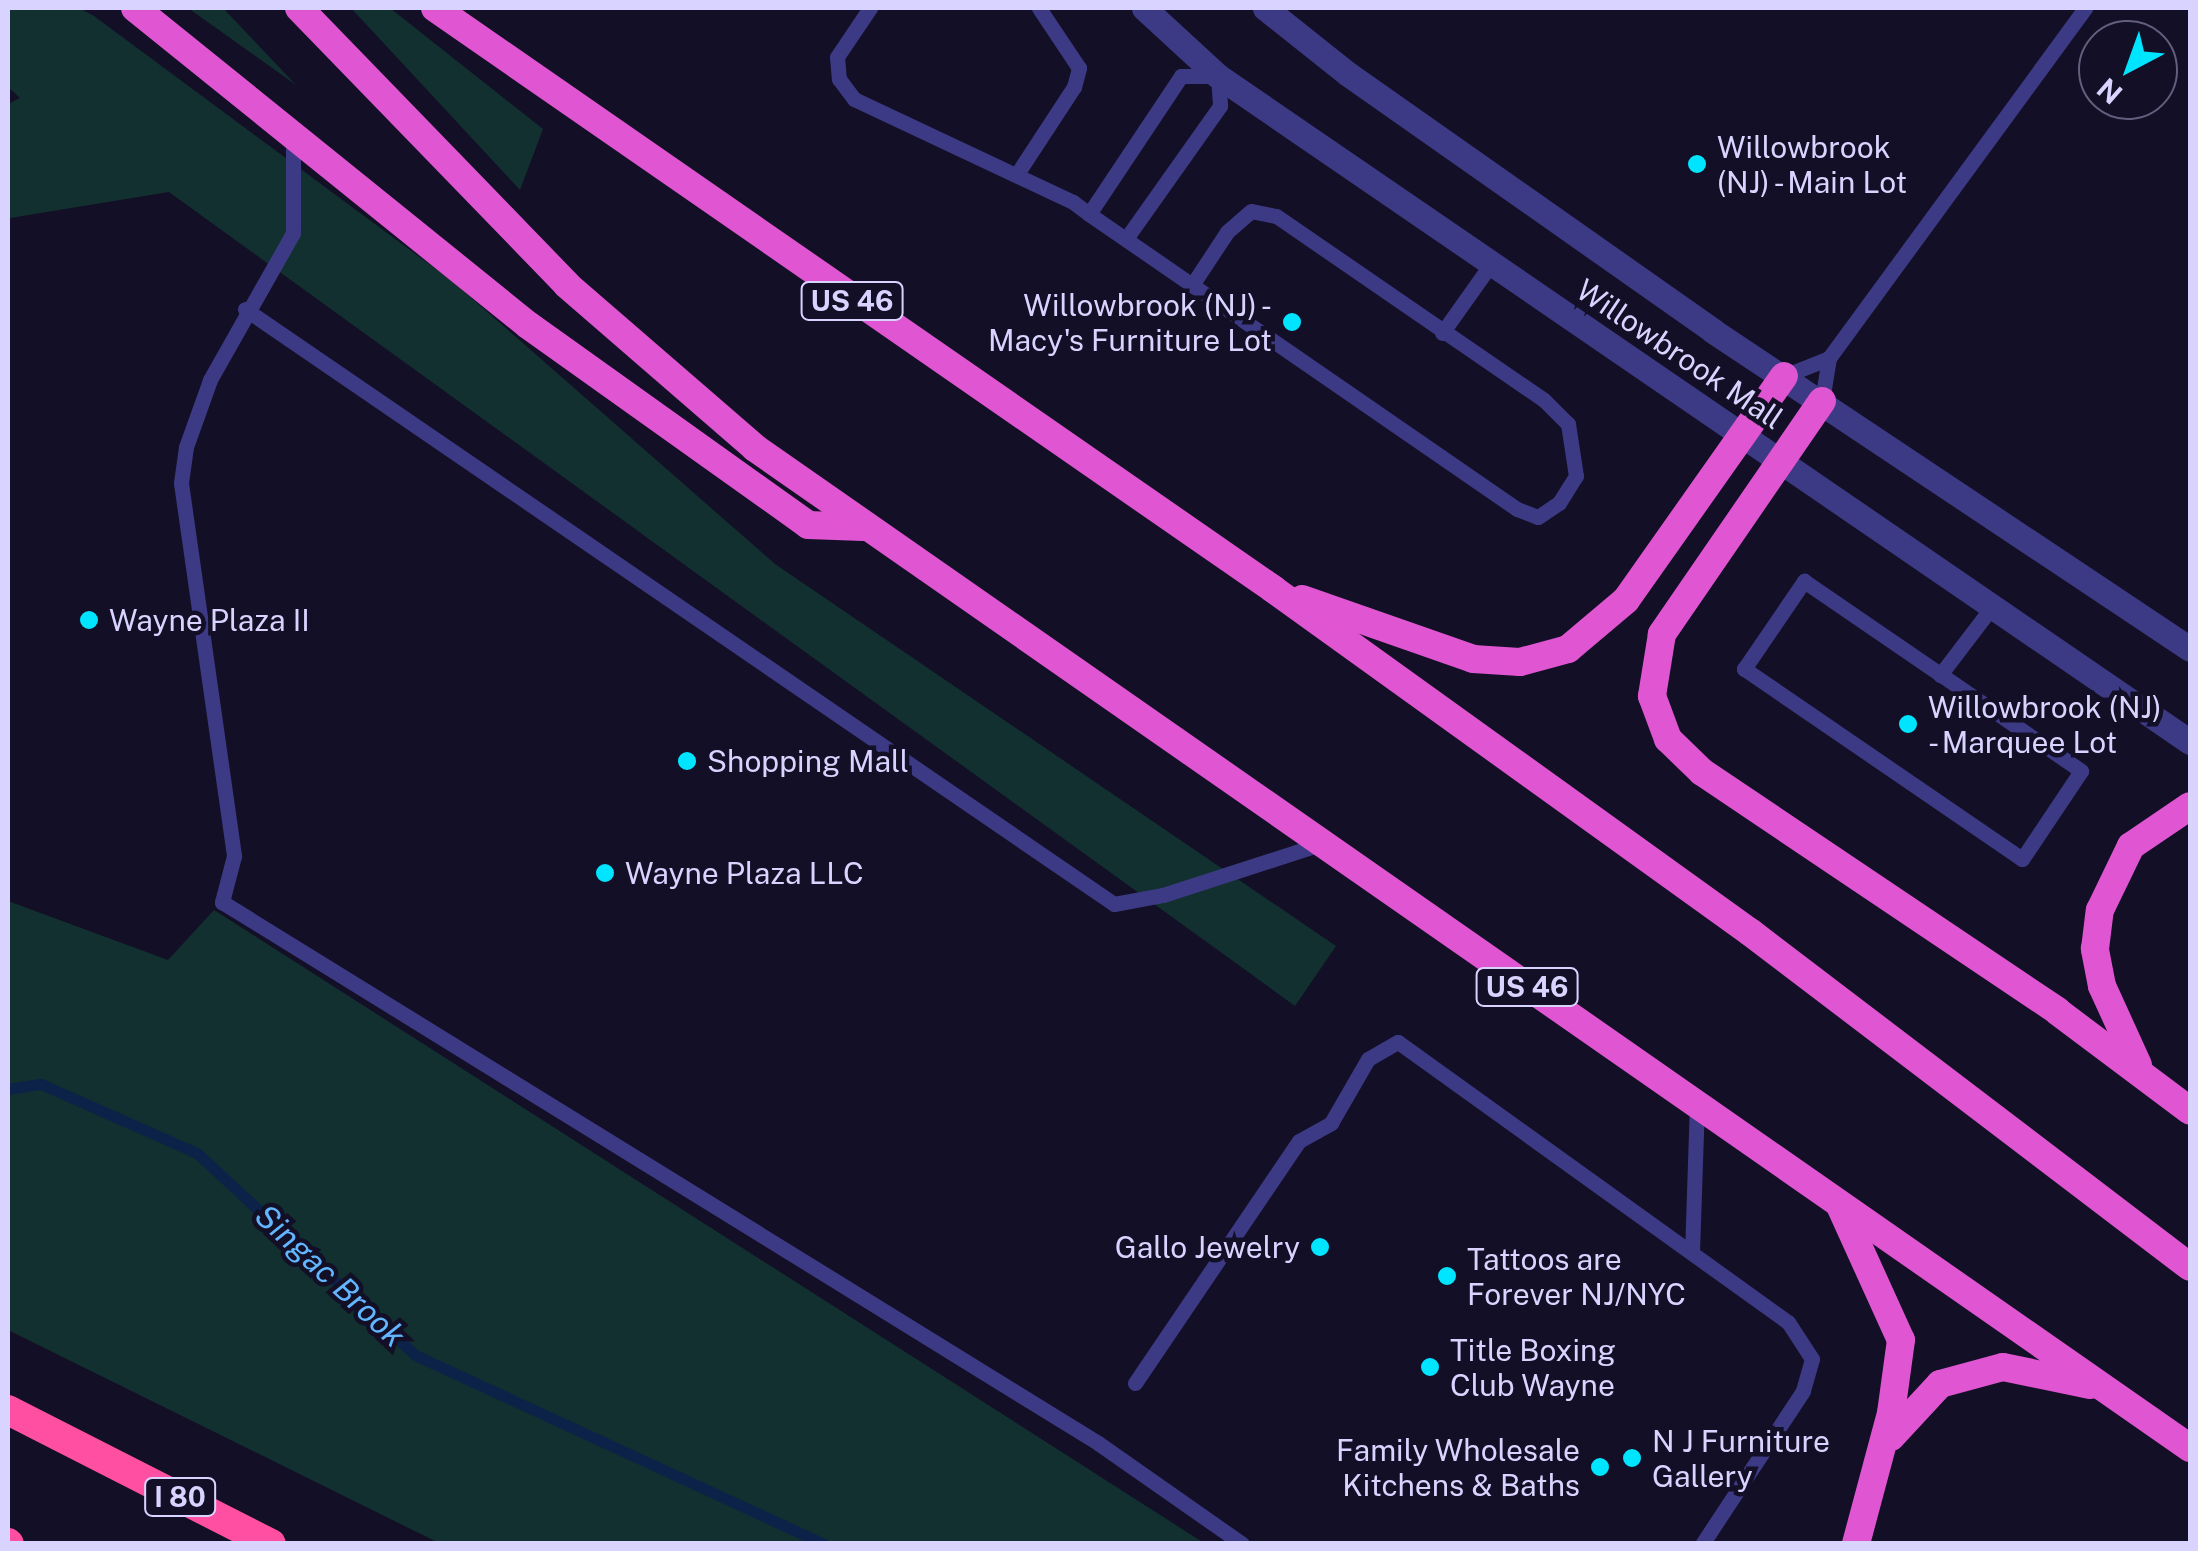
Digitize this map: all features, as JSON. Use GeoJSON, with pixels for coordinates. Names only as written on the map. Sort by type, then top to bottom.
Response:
{"type":"FeatureCollection","features":[{"type":"Feature","properties":{"kind":"highway"},"geometry":{"type":"LineString","coordinates":[[135,8],[528,325],[808,525],[863,527]]}},
{"type":"Feature","properties":{"kind":"highway","name":"US 46"},"geometry":{"type":"LineString","coordinates":[[300,8],[567,285],[679,387],[863,527],[2190,1448]]}},
{"type":"Feature","properties":{"kind":"highway","name":"US 46"},"geometry":{"type":"LineString","coordinates":[[435,8],[1273,589],[1750,932],[2190,1267]]}},
{"type":"Feature","properties":{"kind":"highway"},"geometry":{"type":"LineString","coordinates":[[1273,589],[1473,659],[1544,657],[1610,619],[1784,376]]}},
{"type":"Feature","properties":{"kind":"highway"},"geometry":{"type":"LineString","coordinates":[[1822,401],[1662,634],[1652,696],[1668,739],[1702,772],[2141,1071],[2190,1112]]}},
{"type":"Feature","properties":{"kind":"highway"},"geometry":{"type":"LineString","coordinates":[[2141,1071],[2102,986],[2095,949],[2100,910],[2131,846],[2190,806]]}},
{"type":"Feature","properties":{"kind":"highway"},"geometry":{"type":"LineString","coordinates":[[1840,1206],[1902,1340],[1877,1466],[1856,1544]]}},
{"type":"Feature","properties":{"kind":"highway"},"geometry":{"type":"LineString","coordinates":[[1877,1466],[1912,1408],[1940,1384],[2003,1367],[2104,1388]]}},
{"type":"Feature","properties":{"kind":"highway","name":"I 80"},"geometry":{"type":"LineString","coordinates":[[8,1410],[272,1544]]}},
{"type":"Feature","properties":{"kind":"street","name":"Willowbrook Mall"},"geometry":{"type":"LineString","coordinates":[[1144,8],[1218,76],[2190,742]]}},
{"type":"Feature","properties":{"kind":"street","name":"Willowbrook Mall"},"geometry":{"type":"LineString","coordinates":[[1265,8],[1348,74],[1784,376],[2190,648]]}},
{"type":"Feature","properties":{"kind":"lane"},"geometry":{"type":"LineString","coordinates":[[870,8],[837,58],[839,80],[854,99],[1017,174],[1090,214],[1192,284],[1538,517],[1559,503],[1576,476],[1568,424],[1544,400],[1276,216],[1250,211],[1226,232],[1192,284]]}},
{"type":"Feature","properties":{"kind":"lane"},"geometry":{"type":"LineString","coordinates":[[1017,174],[1074,88],[1079,68],[1039,8]]}},
{"type":"Feature","properties":{"kind":"lane"},"geometry":{"type":"LineString","coordinates":[[1822,401],[1829,358],[2085,8]]}},
{"type":"Feature","properties":{"kind":"lane"},"geometry":{"type":"LineString","coordinates":[[1090,214],[1181,76],[1218,76],[1220,106],[1126,239]]}},
{"type":"Feature","properties":{"kind":"lane"},"geometry":{"type":"LineString","coordinates":[[293,136],[293,232],[245,308],[197,410],[181,483],[234,856],[222,902],[1098,1443],[1242,1544]]}},
{"type":"Feature","properties":{"kind":"lane"},"geometry":{"type":"LineString","coordinates":[[1442,333],[1491,264]]}},
{"type":"Feature","properties":{"kind":"lane"},"geometry":{"type":"LineString","coordinates":[[245,308],[1114,904],[1163,895],[1321,844]]}},
{"type":"Feature","properties":{"kind":"lane"},"geometry":{"type":"LineString","coordinates":[[1784,376],[1829,358]]}},
{"type":"Feature","properties":{"kind":"lane"},"geometry":{"type":"LineString","coordinates":[[1804,582],[1940,674],[2081,771],[2022,859],[1744,668],[1804,582]]}},
{"type":"Feature","properties":{"kind":"lane"},"geometry":{"type":"LineString","coordinates":[[1940,674],[1991,608]]}},
{"type":"Feature","properties":{"kind":"lane"},"geometry":{"type":"LineString","coordinates":[[1136,1384],[1299,1141],[1331,1123],[1368,1059],[1398,1042],[1788,1322],[1812,1359],[1803,1390],[1702,1544]]}},
{"type":"Feature","properties":{"kind":"lane"},"geometry":{"type":"LineString","coordinates":[[1692,1253],[1696,1106]]}},
{"type":"Feature","properties":{"kind":"green space"},"geometry":{"type":"Polygon","coordinates":[[[8,8],[79,8],[94,16],[452,281],[775,564],[1336,946],[1295,1006],[169,192],[10,218],[8,104],[20,98],[8,87],[8,8]]]}},
{"type":"Feature","properties":{"kind":"green space"},"geometry":{"type":"Polygon","coordinates":[[[188,8],[223,8],[296,85],[188,8]]]}},
{"type":"Feature","properties":{"kind":"green space"},"geometry":{"type":"Polygon","coordinates":[[[351,8],[390,8],[543,129],[520,190],[351,8]]]}},
{"type":"Feature","properties":{"kind":"green space"},"geometry":{"type":"Polygon","coordinates":[[[8,901],[168,960],[214,910],[1204,1543],[439,1543],[8,1330],[8,901]]]}},
{"type":"Feature","properties":{"kind":"waterway","name":"Singac Brook"},"geometry":{"type":"LineString","coordinates":[[8,1089],[41,1084],[197,1153],[415,1355],[824,1544]]}},
{"type":"Feature","properties":{"kind":"place","name":"Willowbrook (NJ) - Main Lot"},"geometry":{"type":"Point","coordinates":[1697,164]}},
{"type":"Feature","properties":{"kind":"place","name":"Willowbrook (NJ) - Macy's Furniture Lot"},"geometry":{"type":"Point","coordinates":[1292,322]}},
{"type":"Feature","properties":{"kind":"place","name":"Wayne Plaza II"},"geometry":{"type":"Point","coordinates":[89,620]}},
{"type":"Feature","properties":{"kind":"place","name":"Willowbrook (NJ) - Marquee Lot"},"geometry":{"type":"Point","coordinates":[1908,724]}},
{"type":"Feature","properties":{"kind":"place","name":"Shopping Mall"},"geometry":{"type":"Point","coordinates":[687,761]}},
{"type":"Feature","properties":{"kind":"place","name":"Wayne Plaza LLC"},"geometry":{"type":"Point","coordinates":[605,873]}},
{"type":"Feature","properties":{"kind":"place","name":"Gallo Jewelry"},"geometry":{"type":"Point","coordinates":[1320,1247]}},
{"type":"Feature","properties":{"kind":"place","name":"Tattoos are Forever NJ/NYC"},"geometry":{"type":"Point","coordinates":[1447,1276]}},
{"type":"Feature","properties":{"kind":"place","name":"Title Boxing Club Wayne"},"geometry":{"type":"Point","coordinates":[1430,1367]}},
{"type":"Feature","properties":{"kind":"place","name":"N J Furniture Gallery"},"geometry":{"type":"Point","coordinates":[1632,1458]}},
{"type":"Feature","properties":{"kind":"place","name":"Family Wholesale Kitchens & Baths"},"geometry":{"type":"Point","coordinates":[1600,1467]}}]}
